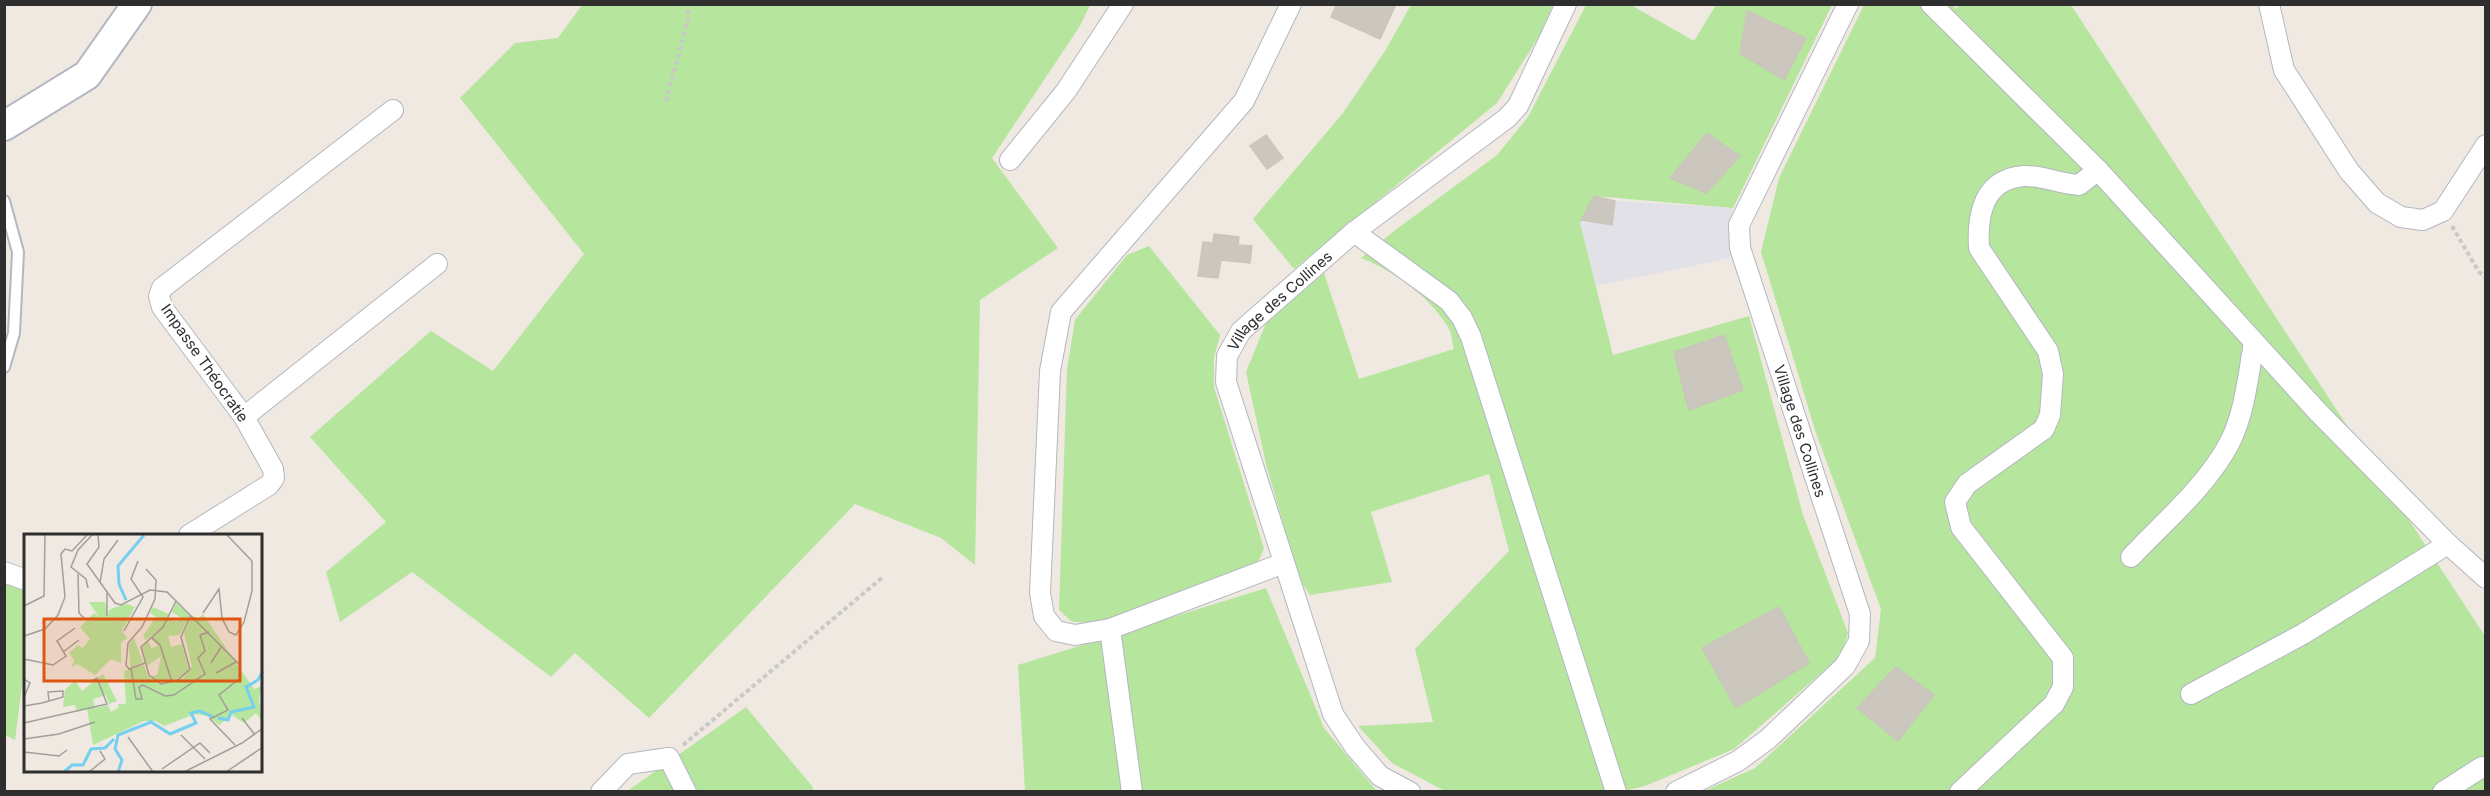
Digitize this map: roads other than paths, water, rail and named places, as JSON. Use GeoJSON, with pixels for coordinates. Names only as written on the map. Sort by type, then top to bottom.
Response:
{"type":"FeatureCollection","features":[{"type":"Feature","properties":{"kind":"street"},"geometry":{"type":"LineString","coordinates":[[4,126],[87,75],[137,4]]}},
{"type":"Feature","properties":{"kind":"street"},"geometry":{"type":"LineString","coordinates":[[1010,160],[1066,91],[1123,4]]}},
{"type":"Feature","properties":{"kind":"street"},"geometry":{"type":"LineString","coordinates":[[1284,563],[1110,629],[1074,635],[1056,631],[1044,616],[1040,593],[1050,371],[1061,312],[1244,101],[1291,4]]}},
{"type":"Feature","properties":{"kind":"street","name":"Village des Collines"},"geometry":{"type":"LineString","coordinates":[[1410,792],[1380,776],[1355,747],[1333,714],[1226,382],[1227,356],[1240,331],[1354,232],[1507,118],[1518,106],[1566,4]]}},
{"type":"Feature","properties":{"kind":"street","name":"Village des Collines"},"geometry":{"type":"LineString","coordinates":[[1676,792],[1738,761],[1768,739],[1845,666],[1859,641],[1860,614],[1740,248],[1739,225],[1848,4]]}},
{"type":"Feature","properties":{"kind":"street"},"geometry":{"type":"LineString","coordinates":[[1931,4],[2098,170],[2254,343],[2448,544],[2486,578]]}},
{"type":"Feature","properties":{"kind":"street"},"geometry":{"type":"LineString","coordinates":[[2269,4],[2284,70],[2349,171],[2377,203],[2401,217],[2423,220],[2443,212],[2486,146]]}},
{"type":"Feature","properties":{"kind":"street","name":"Impasse Théocratie"},"geometry":{"type":"LineString","coordinates":[[191,534],[269,485],[274,478],[273,469],[244,417],[162,307],[159,296],[162,288],[393,110]]}},
{"type":"Feature","properties":{"kind":"street"},"geometry":{"type":"LineString","coordinates":[[1960,792],[2054,704],[2063,687],[2063,658],[1961,526],[1955,502],[1967,484],[2043,429],[2050,415],[2053,374],[2048,351],[1979,249],[1978,228],[1983,201],[2001,183],[2025,176],[2079,185],[2098,170]]}},
{"type":"Feature","properties":{"kind":"street"},"geometry":{"type":"LineString","coordinates":[[1354,232],[1449,301],[1462,318],[1471,337],[1616,792]]}},
{"type":"Feature","properties":{"kind":"street"},"geometry":{"type":"LineString","coordinates":[[244,417],[438,264]]}},
{"type":"Feature","properties":{"kind":"street"},"geometry":{"type":"LineString","coordinates":[[2131,557],[2210,474],[2231,441],[2243,406],[2254,343]]}},
{"type":"Feature","properties":{"kind":"street"},"geometry":{"type":"LineString","coordinates":[[2191,694],[2303,634],[2448,544]]}},
{"type":"Feature","properties":{"kind":"street"},"geometry":{"type":"LineString","coordinates":[[4,572],[24,579]]}},
{"type":"Feature","properties":{"kind":"street"},"geometry":{"type":"LineString","coordinates":[[1110,629],[1132,792]]}},
{"type":"Feature","properties":{"kind":"street"},"geometry":{"type":"LineString","coordinates":[[601,792],[628,764],[669,758],[686,792]]}},
{"type":"Feature","properties":{"kind":"street"},"geometry":{"type":"LineString","coordinates":[[2443,792],[2482,767]]}},
{"type":"Feature","properties":{"kind":"lane"},"geometry":{"type":"LineString","coordinates":[[4,201],[18,252],[14,333],[4,367]]}}]}
